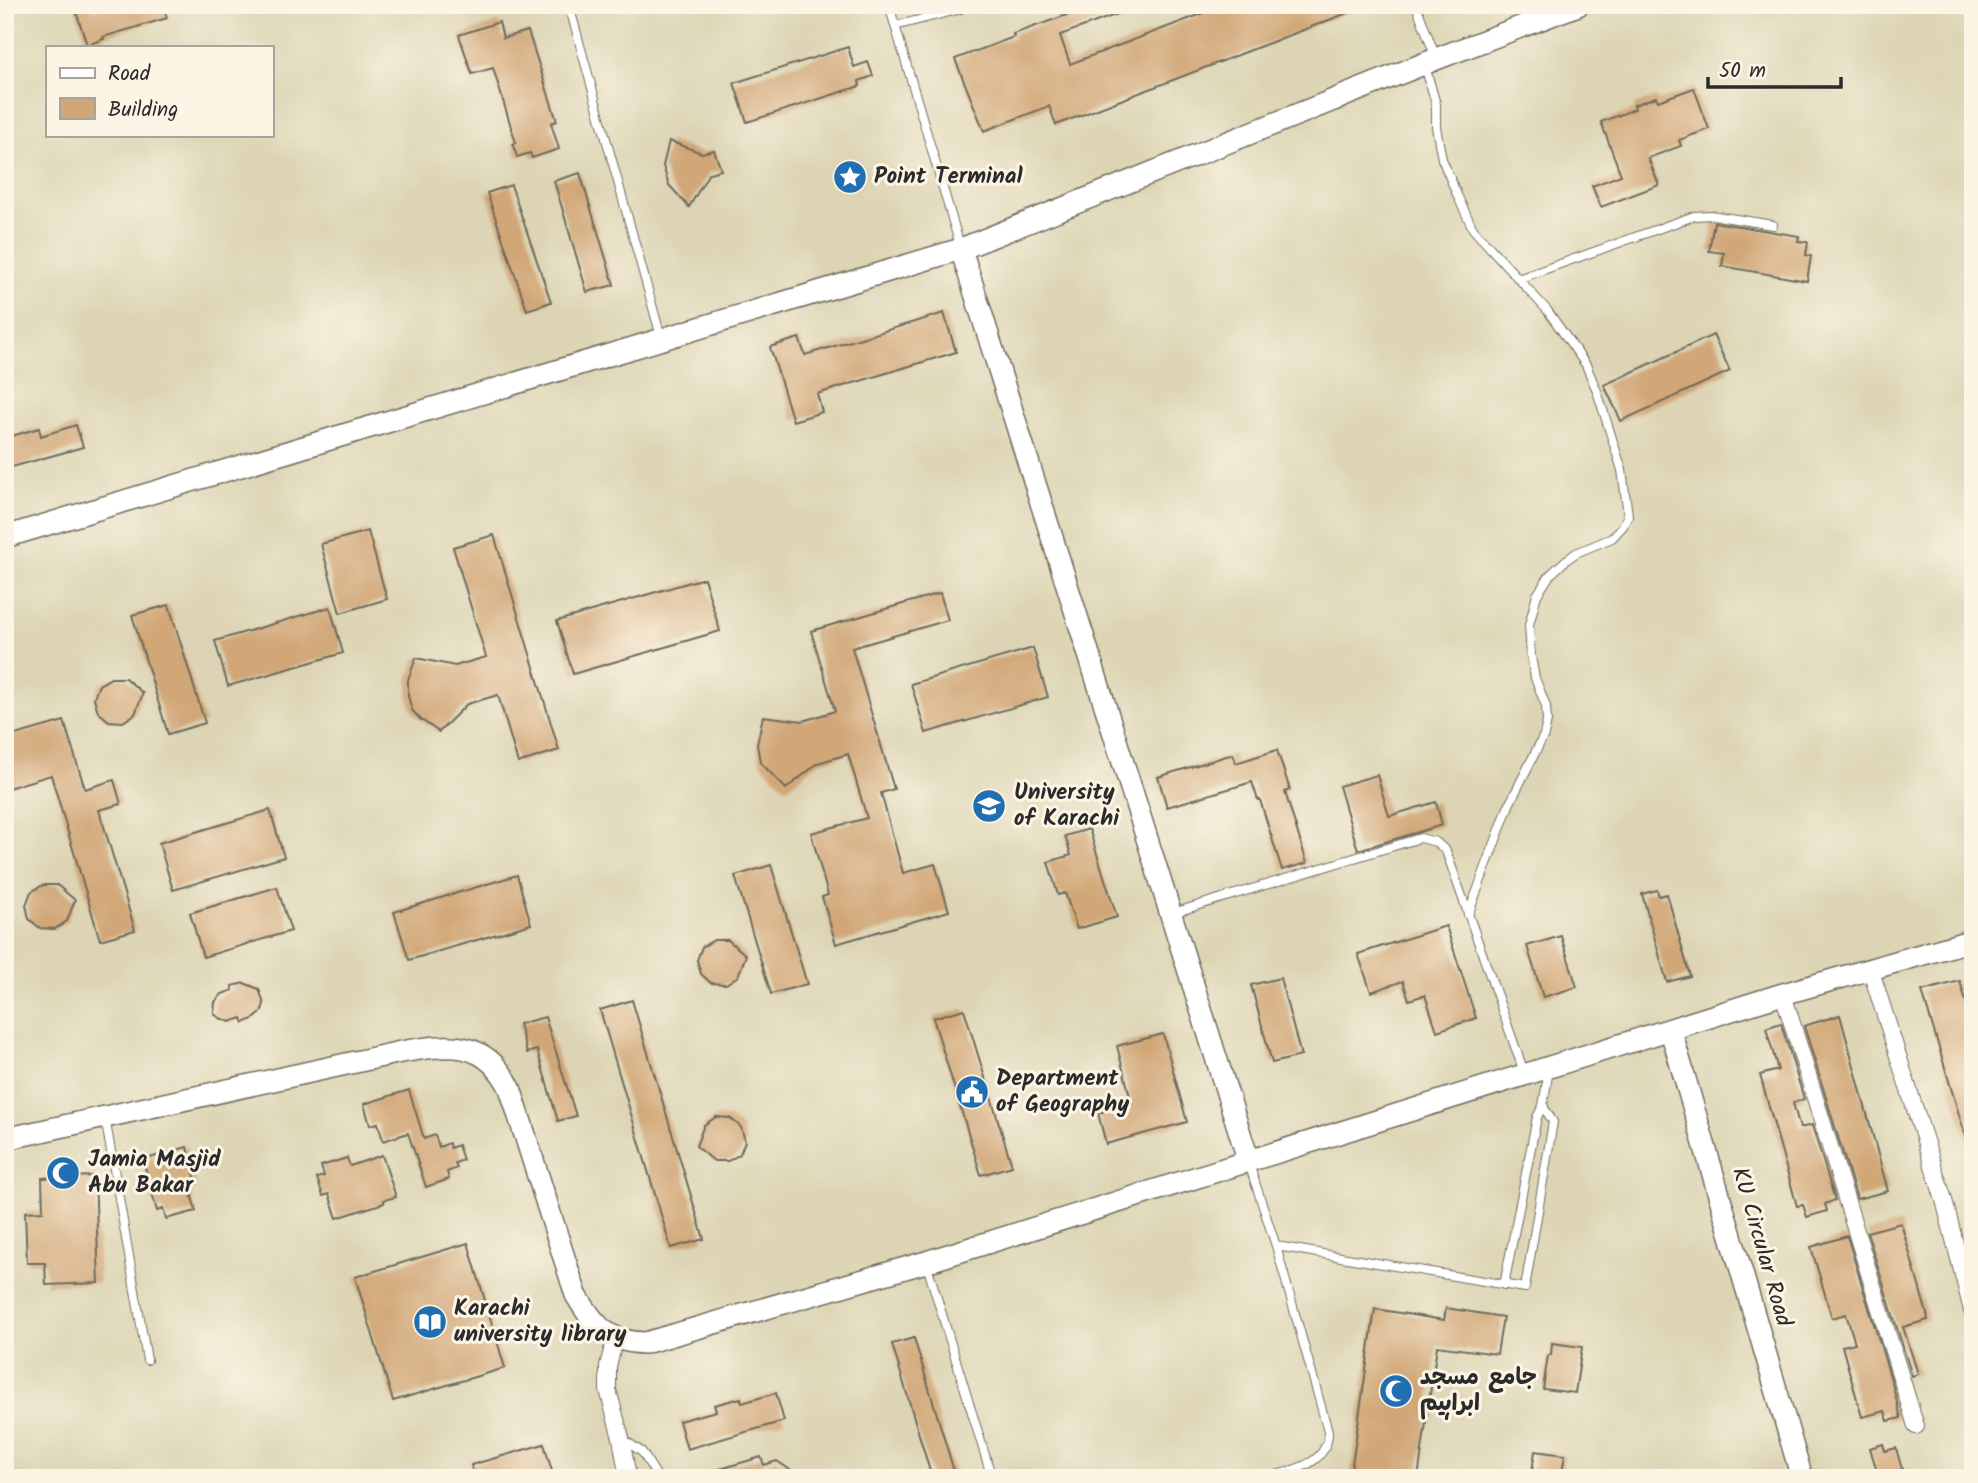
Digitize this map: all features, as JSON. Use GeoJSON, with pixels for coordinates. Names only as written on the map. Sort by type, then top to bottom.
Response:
{"type":"FeatureCollection","features":[{"type":"Feature","properties":{"kind":"street"},"geometry":{"type":"LineString","coordinates":[[5,537],[961,248],[1430,61],[1578,5]]}},
{"type":"Feature","properties":{"kind":"street"},"geometry":{"type":"LineString","coordinates":[[961,248],[1249,1162]]}},
{"type":"Feature","properties":{"kind":"street"},"geometry":{"type":"LineString","coordinates":[[5,1139],[401,1052],[453,1047],[481,1054],[502,1071],[510,1088],[576,1295],[589,1317],[603,1332],[615,1339],[645,1343],[926,1262],[1783,994],[1870,968],[1971,945]]}},
{"type":"Feature","properties":{"kind":"street"},"geometry":{"type":"LineString","coordinates":[[1870,968],[1944,1200],[1973,1314]]}},
{"type":"Feature","properties":{"kind":"street"},"geometry":{"type":"LineString","coordinates":[[1783,994],[1916,1426]]}},
{"type":"Feature","properties":{"kind":"street","name":"KU Circular Road"},"geometry":{"type":"LineString","coordinates":[[1671,1031],[1802,1478]]}},
{"type":"Feature","properties":{"kind":"street"},"geometry":{"type":"LineString","coordinates":[[615,1339],[608,1366],[608,1390],[628,1478]]}},
{"type":"Feature","properties":{"kind":"lane"},"geometry":{"type":"LineString","coordinates":[[566,5],[572,16],[662,340]]}},
{"type":"Feature","properties":{"kind":"lane"},"geometry":{"type":"LineString","coordinates":[[889,5],[961,248]]}},
{"type":"Feature","properties":{"kind":"lane"},"geometry":{"type":"LineString","coordinates":[[895,26],[961,9],[960,5]]}},
{"type":"Feature","properties":{"kind":"lane"},"geometry":{"type":"LineString","coordinates":[[1416,5],[1430,61],[1442,159],[1473,229],[1547,310],[1586,365],[1622,470],[1628,515],[1623,526],[1612,538],[1576,553],[1565,561],[1550,575],[1537,595],[1529,625],[1531,657],[1546,706],[1546,728],[1509,805],[1468,915]]}},
{"type":"Feature","properties":{"kind":"lane"},"geometry":{"type":"LineString","coordinates":[[1518,279],[1694,216],[1711,215],[1773,225]]}},
{"type":"Feature","properties":{"kind":"lane"},"geometry":{"type":"LineString","coordinates":[[1171,914],[1420,838],[1436,842],[1446,850],[1526,1076]]}},
{"type":"Feature","properties":{"kind":"lane"},"geometry":{"type":"LineString","coordinates":[[1504,1285],[1536,1117],[1544,1106],[1549,1069]]}},
{"type":"Feature","properties":{"kind":"lane"},"geometry":{"type":"LineString","coordinates":[[1276,1246],[1525,1289],[1553,1122],[1544,1106]]}},
{"type":"Feature","properties":{"kind":"lane"},"geometry":{"type":"LineString","coordinates":[[105,1117],[147,1360]]}},
{"type":"Feature","properties":{"kind":"lane"},"geometry":{"type":"LineString","coordinates":[[1249,1162],[1276,1246],[1328,1431],[1327,1446],[1318,1458],[1307,1465],[1266,1478]]}},
{"type":"Feature","properties":{"kind":"lane"},"geometry":{"type":"LineString","coordinates":[[926,1262],[992,1478]]}},
{"type":"Feature","properties":{"kind":"lane"},"geometry":{"type":"LineString","coordinates":[[621,1438],[642,1452],[658,1478]]}},
{"type":"Feature","properties":{"kind":"shaded area","name":"University of Karachi"},"geometry":{"type":"Polygon","coordinates":[[[5,5],[1973,5],[1973,1478],[5,1478],[5,5]]]}},
{"type":"Feature","properties":{"kind":"building"},"geometry":{"type":"Polygon","coordinates":[[[74,5],[91,5],[93,10],[111,5],[163,5],[167,18],[103,37],[104,39],[87,45],[74,5]]]}},
{"type":"Feature","properties":{"kind":"building"},"geometry":{"type":"Polygon","coordinates":[[[1095,5],[1137,7],[1060,35],[1070,64],[1225,5],[1363,7],[1056,125],[1049,106],[984,131],[955,59],[1014,37],[1013,34],[1095,5]]]}},
{"type":"Feature","properties":{"kind":"building"},"geometry":{"type":"Polygon","coordinates":[[[499,22],[503,38],[528,31],[557,121],[551,123],[559,149],[532,158],[530,153],[517,157],[513,144],[516,143],[493,68],[472,74],[459,35],[499,22]]]}},
{"type":"Feature","properties":{"kind":"building"},"geometry":{"type":"Polygon","coordinates":[[[848,47],[854,67],[868,62],[873,76],[859,81],[860,86],[747,122],[734,83],[848,47]]]}},
{"type":"Feature","properties":{"kind":"building"},"geometry":{"type":"Polygon","coordinates":[[[1694,88],[1709,129],[1679,140],[1681,146],[1648,158],[1659,185],[1601,207],[1592,186],[1621,175],[1601,122],[1635,109],[1634,105],[1656,97],[1658,101],[1694,88]]]}},
{"type":"Feature","properties":{"kind":"building"},"geometry":{"type":"Polygon","coordinates":[[[669,141],[702,153],[714,150],[721,170],[709,173],[689,207],[669,185],[663,166],[669,141]]]}},
{"type":"Feature","properties":{"kind":"building"},"geometry":{"type":"Polygon","coordinates":[[[580,173],[614,285],[587,292],[554,181],[580,173]]]}},
{"type":"Feature","properties":{"kind":"building"},"geometry":{"type":"Polygon","coordinates":[[[511,185],[551,302],[527,310],[487,193],[511,185]]]}},
{"type":"Feature","properties":{"kind":"building"},"geometry":{"type":"Polygon","coordinates":[[[1714,222],[1799,236],[1798,241],[1808,242],[1806,255],[1811,256],[1807,281],[1722,266],[1724,253],[1709,251],[1714,222]]]}},
{"type":"Feature","properties":{"kind":"building"},"geometry":{"type":"Polygon","coordinates":[[[944,313],[956,352],[817,394],[822,412],[793,421],[770,347],[799,338],[805,355],[944,313]]]}},
{"type":"Feature","properties":{"kind":"building"},"geometry":{"type":"Polygon","coordinates":[[[1713,335],[1730,371],[1621,421],[1604,385],[1713,335]]]}},
{"type":"Feature","properties":{"kind":"building"},"geometry":{"type":"Polygon","coordinates":[[[76,425],[83,447],[5,469],[5,438],[39,428],[41,436],[76,425]]]}},
{"type":"Feature","properties":{"kind":"building"},"geometry":{"type":"Polygon","coordinates":[[[368,531],[387,599],[340,613],[321,544],[368,531]]]}},
{"type":"Feature","properties":{"kind":"building"},"geometry":{"type":"Polygon","coordinates":[[[494,535],[559,750],[518,763],[498,695],[467,704],[439,732],[412,710],[408,696],[408,680],[416,658],[455,666],[486,657],[453,547],[494,535]]]}},
{"type":"Feature","properties":{"kind":"building"},"geometry":{"type":"Polygon","coordinates":[[[704,578],[720,631],[573,674],[557,621],[704,578]]]}},
{"type":"Feature","properties":{"kind":"building"},"geometry":{"type":"Polygon","coordinates":[[[940,593],[948,620],[852,648],[894,789],[881,793],[903,873],[935,864],[949,911],[836,944],[822,897],[828,895],[811,833],[867,818],[848,754],[818,763],[786,789],[760,762],[757,744],[763,716],[803,721],[835,711],[811,631],[940,593]]]}},
{"type":"Feature","properties":{"kind":"building"},"geometry":{"type":"Polygon","coordinates":[[[169,605],[205,723],[168,734],[132,615],[169,605]]]}},
{"type":"Feature","properties":{"kind":"building"},"geometry":{"type":"Polygon","coordinates":[[[330,607],[343,653],[228,686],[215,641],[330,607]]]}},
{"type":"Feature","properties":{"kind":"building"},"geometry":{"type":"Polygon","coordinates":[[[1033,648],[1048,697],[926,733],[911,684],[1033,648]]]}},
{"type":"Feature","properties":{"kind":"building"},"geometry":{"type":"Polygon","coordinates":[[[111,678],[125,678],[143,693],[135,714],[123,722],[109,721],[98,712],[94,698],[99,685],[111,678]]]}},
{"type":"Feature","properties":{"kind":"building"},"geometry":{"type":"Polygon","coordinates":[[[64,721],[85,789],[114,780],[121,804],[99,810],[135,930],[100,940],[51,775],[5,789],[5,738],[64,721]]]}},
{"type":"Feature","properties":{"kind":"building"},"geometry":{"type":"Polygon","coordinates":[[[1277,750],[1290,790],[1285,792],[1307,863],[1282,870],[1252,782],[1167,807],[1158,777],[1233,754],[1236,763],[1277,750]]]}},
{"type":"Feature","properties":{"kind":"building"},"geometry":{"type":"Polygon","coordinates":[[[1377,775],[1389,816],[1436,802],[1442,825],[1358,850],[1339,786],[1377,775]]]}},
{"type":"Feature","properties":{"kind":"building"},"geometry":{"type":"Polygon","coordinates":[[[270,810],[284,857],[173,890],[159,843],[270,810]]]}},
{"type":"Feature","properties":{"kind":"building"},"geometry":{"type":"Polygon","coordinates":[[[1089,829],[1117,917],[1077,929],[1065,893],[1058,895],[1048,862],[1071,855],[1065,836],[1089,829]]]}},
{"type":"Feature","properties":{"kind":"building"},"geometry":{"type":"Polygon","coordinates":[[[771,865],[807,984],[771,994],[735,876],[771,865]]]}},
{"type":"Feature","properties":{"kind":"building"},"geometry":{"type":"Polygon","coordinates":[[[517,875],[531,924],[409,960],[394,912],[517,875]]]}},
{"type":"Feature","properties":{"kind":"building"},"geometry":{"type":"Polygon","coordinates":[[[43,885],[57,885],[75,900],[67,921],[55,929],[40,928],[29,919],[26,905],[31,892],[43,885]]]}},
{"type":"Feature","properties":{"kind":"building"},"geometry":{"type":"Polygon","coordinates":[[[277,887],[291,931],[203,957],[190,913],[277,887]]]}},
{"type":"Feature","properties":{"kind":"building"},"geometry":{"type":"Polygon","coordinates":[[[1657,890],[1659,896],[1667,894],[1690,976],[1667,982],[1642,894],[1657,890]]]}},
{"type":"Feature","properties":{"kind":"building"},"geometry":{"type":"Polygon","coordinates":[[[1446,926],[1476,1018],[1437,1031],[1425,995],[1409,1000],[1403,981],[1371,992],[1358,954],[1446,926]]]}},
{"type":"Feature","properties":{"kind":"building"},"geometry":{"type":"Polygon","coordinates":[[[1561,936],[1577,987],[1543,997],[1527,946],[1561,936]]]}},
{"type":"Feature","properties":{"kind":"building"},"geometry":{"type":"Polygon","coordinates":[[[714,940],[728,940],[746,955],[738,976],[726,984],[711,983],[701,974],[697,960],[702,947],[714,940]]]}},
{"type":"Feature","properties":{"kind":"building"},"geometry":{"type":"Polygon","coordinates":[[[1280,978],[1301,1056],[1272,1063],[1251,985],[1280,978]]]}},
{"type":"Feature","properties":{"kind":"building"},"geometry":{"type":"Polygon","coordinates":[[[1960,981],[1973,1027],[1973,1148],[1969,1148],[1922,991],[1960,981]]]}},
{"type":"Feature","properties":{"kind":"building"},"geometry":{"type":"Polygon","coordinates":[[[244,983],[259,989],[264,1004],[261,1013],[244,1023],[242,1018],[230,1022],[214,1014],[215,1002],[222,994],[233,990],[232,986],[244,983]]]}},
{"type":"Feature","properties":{"kind":"building"},"geometry":{"type":"Polygon","coordinates":[[[632,1000],[704,1239],[671,1248],[600,1010],[632,1000]]]}},
{"type":"Feature","properties":{"kind":"building","name":"Department of Geography"},"geometry":{"type":"Polygon","coordinates":[[[964,1009],[1012,1166],[981,1175],[933,1018],[964,1009]]]}},
{"type":"Feature","properties":{"kind":"building"},"geometry":{"type":"Polygon","coordinates":[[[1840,1015],[1888,1191],[1857,1199],[1804,1026],[1840,1015]]]}},
{"type":"Feature","properties":{"kind":"building"},"geometry":{"type":"Polygon","coordinates":[[[545,1017],[576,1116],[558,1121],[537,1050],[527,1053],[519,1024],[545,1017]]]}},
{"type":"Feature","properties":{"kind":"building"},"geometry":{"type":"Polygon","coordinates":[[[1781,1023],[1804,1099],[1793,1103],[1800,1128],[1812,1125],[1835,1200],[1825,1204],[1827,1211],[1807,1217],[1803,1205],[1797,1206],[1760,1075],[1778,1070],[1766,1028],[1781,1023]]]}},
{"type":"Feature","properties":{"kind":"building"},"geometry":{"type":"Polygon","coordinates":[[[1163,1034],[1187,1122],[1106,1144],[1098,1113],[1132,1104],[1117,1046],[1163,1034]]]}},
{"type":"Feature","properties":{"kind":"building"},"geometry":{"type":"Polygon","coordinates":[[[409,1090],[424,1139],[435,1135],[439,1147],[449,1143],[450,1148],[458,1145],[463,1160],[455,1163],[457,1168],[447,1172],[449,1179],[426,1187],[408,1133],[383,1141],[378,1123],[370,1125],[364,1104],[409,1090]]]}},
{"type":"Feature","properties":{"kind":"building"},"geometry":{"type":"Polygon","coordinates":[[[716,1117],[730,1118],[741,1127],[745,1141],[740,1154],[728,1161],[714,1161],[696,1146],[704,1125],[716,1117]]]}},
{"type":"Feature","properties":{"kind":"building"},"geometry":{"type":"Polygon","coordinates":[[[187,1147],[197,1184],[189,1186],[196,1211],[166,1219],[163,1209],[157,1211],[143,1160],[187,1147]]]}},
{"type":"Feature","properties":{"kind":"building"},"geometry":{"type":"Polygon","coordinates":[[[382,1155],[396,1197],[337,1218],[329,1194],[323,1196],[317,1178],[324,1176],[321,1166],[347,1158],[350,1166],[382,1155]]]}},
{"type":"Feature","properties":{"kind":"building"},"geometry":{"type":"Polygon","coordinates":[[[95,1176],[99,1283],[46,1285],[45,1263],[27,1263],[25,1212],[43,1211],[42,1178],[95,1176]]]}},
{"type":"Feature","properties":{"kind":"building"},"geometry":{"type":"Polygon","coordinates":[[[1901,1223],[1928,1320],[1903,1327],[1918,1374],[1912,1376],[1867,1232],[1901,1223]]]}},
{"type":"Feature","properties":{"kind":"building"},"geometry":{"type":"Polygon","coordinates":[[[1847,1236],[1901,1418],[1888,1421],[1885,1411],[1862,1417],[1842,1346],[1855,1343],[1846,1314],[1832,1318],[1811,1247],[1847,1236]]]}},
{"type":"Feature","properties":{"kind":"building","name":"Karachi university library"},"geometry":{"type":"Polygon","coordinates":[[[468,1243],[505,1368],[393,1401],[355,1277],[468,1243]]]}},
{"type":"Feature","properties":{"kind":"building","name":"جامع مسجد ابراہیم"},"geometry":{"type":"Polygon","coordinates":[[[1446,1308],[1503,1317],[1497,1354],[1437,1346],[1418,1478],[1350,1478],[1375,1309],[1444,1320],[1446,1308]]]}},
{"type":"Feature","properties":{"kind":"building"},"geometry":{"type":"Polygon","coordinates":[[[914,1338],[956,1478],[932,1478],[892,1344],[914,1338]]]}},
{"type":"Feature","properties":{"kind":"building"},"geometry":{"type":"Polygon","coordinates":[[[1552,1343],[1582,1347],[1575,1393],[1543,1389],[1552,1343]]]}},
{"type":"Feature","properties":{"kind":"building"},"geometry":{"type":"Polygon","coordinates":[[[776,1393],[784,1421],[687,1449],[679,1421],[716,1411],[714,1405],[741,1398],[742,1403],[776,1393]]]}},
{"type":"Feature","properties":{"kind":"building"},"geometry":{"type":"Polygon","coordinates":[[[544,1444],[554,1478],[474,1478],[471,1465],[544,1444]]]}},
{"type":"Feature","properties":{"kind":"building"},"geometry":{"type":"Polygon","coordinates":[[[1883,1444],[1885,1451],[1896,1448],[1903,1473],[1894,1475],[1895,1478],[1879,1478],[1870,1448],[1883,1444]]]}},
{"type":"Feature","properties":{"kind":"building"},"geometry":{"type":"Polygon","coordinates":[[[1535,1451],[1565,1455],[1561,1478],[1531,1478],[1535,1451]]]}},
{"type":"Feature","properties":{"kind":"building"},"geometry":{"type":"Polygon","coordinates":[[[761,1457],[764,1465],[777,1461],[802,1478],[704,1478],[703,1474],[761,1457]]]}},
{"type":"Feature","properties":{"kind":"place","name":"Point Terminal"},"geometry":{"type":"Point","coordinates":[850,177]}},
{"type":"Feature","properties":{"kind":"place","name":"University of Karachi"},"geometry":{"type":"Point","coordinates":[989,806]}},
{"type":"Feature","properties":{"kind":"place","name":"Department of Geography"},"geometry":{"type":"Point","coordinates":[972,1092]}},
{"type":"Feature","properties":{"kind":"place","name":"Jamia Masjid Abu Bakar"},"geometry":{"type":"Point","coordinates":[63,1173]}},
{"type":"Feature","properties":{"kind":"place","name":"Karachi university library"},"geometry":{"type":"Point","coordinates":[430,1322]}},
{"type":"Feature","properties":{"kind":"place","name":"جامع مسجد ابراہیم"},"geometry":{"type":"Point","coordinates":[1396,1391]}}]}
